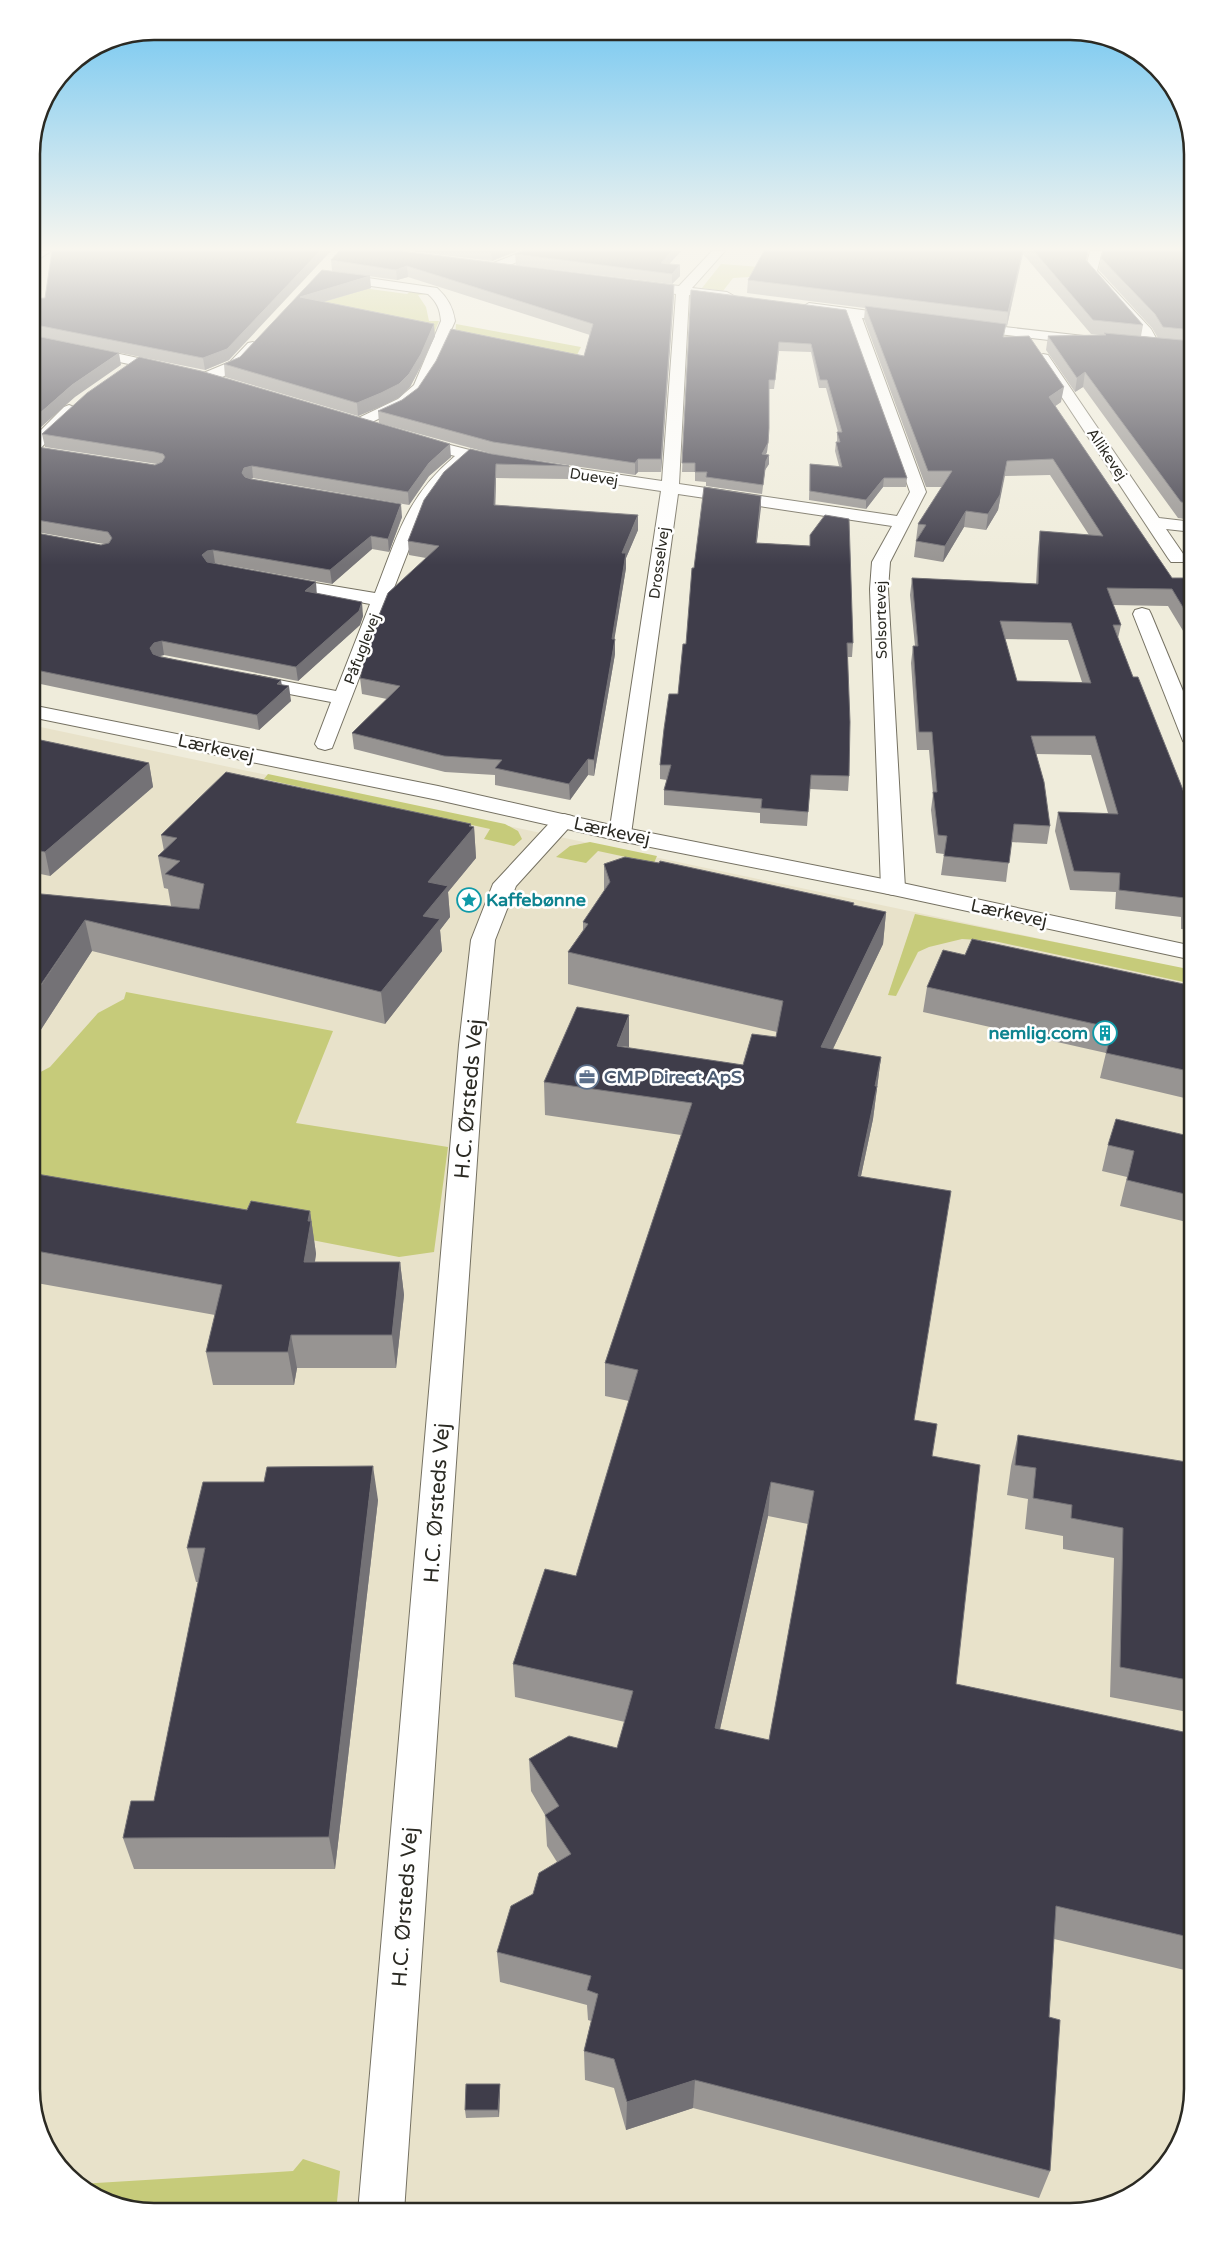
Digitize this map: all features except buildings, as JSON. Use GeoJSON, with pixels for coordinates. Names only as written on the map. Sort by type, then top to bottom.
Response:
{"type":"FeatureCollection","features":[{"type":"Feature","properties":{"kind":"street"},"geometry":{"type":"LineString","coordinates":[[109,356],[194,374],[229,384]]}},
{"type":"Feature","properties":{"kind":"street"},"geometry":{"type":"LineString","coordinates":[[194,374],[235,366],[244,356]]}},
{"type":"Feature","properties":{"kind":"street"},"geometry":{"type":"LineString","coordinates":[[357,424],[395,406],[411,396],[420,387],[433,356]]}},
{"type":"Feature","properties":{"kind":"street","name":"Drosselvej"},"geometry":{"type":"LineString","coordinates":[[620,834],[670,489],[679,356]]}},
{"type":"Feature","properties":{"kind":"street","name":"Solsortevej"},"geometry":{"type":"LineString","coordinates":[[868,356],[918,492],[881,562],[879,589],[892,888]]}},
{"type":"Feature","properties":{"kind":"street","name":"Allikevej"},"geometry":{"type":"LineString","coordinates":[[1041,356],[1177,558]]}},
{"type":"Feature","properties":{"kind":"street"},"geometry":{"type":"LineString","coordinates":[[124,372],[140,362]]}},
{"type":"Feature","properties":{"kind":"street"},"geometry":{"type":"LineString","coordinates":[[40,441],[63,415],[79,402]]}},
{"type":"Feature","properties":{"kind":"street"},"geometry":{"type":"LineString","coordinates":[[342,419],[375,429]]}},
{"type":"Feature","properties":{"kind":"street","name":"Duevej"},"geometry":{"type":"LineString","coordinates":[[403,437],[466,455],[670,489],[901,522]]}},
{"type":"Feature","properties":{"kind":"street"},"geometry":{"type":"LineString","coordinates":[[40,452],[51,454]]}},
{"type":"Feature","properties":{"kind":"street","name":"Påfuglevej"},"geometry":{"type":"LineString","coordinates":[[325,744],[415,513],[427,491],[437,479],[466,455]]}},
{"type":"Feature","properties":{"kind":"street"},"geometry":{"type":"LineString","coordinates":[[396,509],[415,513]]}},
{"type":"Feature","properties":{"kind":"street"},"geometry":{"type":"LineString","coordinates":[[1155,523],[1184,526]]}},
{"type":"Feature","properties":{"kind":"street","name":"Påfuglevej"},"geometry":{"type":"LineString","coordinates":[[264,579],[381,600]]}},
{"type":"Feature","properties":{"kind":"street"},"geometry":{"type":"LineString","coordinates":[[1142,614],[1184,718]]}},
{"type":"Feature","properties":{"kind":"street","name":"Påfuglevej"},"geometry":{"type":"LineString","coordinates":[[239,678],[343,698]]}},
{"type":"Feature","properties":{"kind":"street","name":"Lærkevej"},"geometry":{"type":"LineString","coordinates":[[40,712],[438,794],[620,834],[892,888],[1184,951]]}},
{"type":"Feature","properties":{"kind":"street","name":"H.C. Ørsteds Vej"},"geometry":{"type":"LineString","coordinates":[[383,2203],[473,1038],[483,940],[505,884],[564,821]]}},
{"type":"Feature","properties":{"kind":"shaded area"},"geometry":{"type":"Polygon","coordinates":[[[40,727],[1184,969],[1184,2089],[1180,2118],[1172,2139],[1156,2164],[1145,2175],[1127,2188],[1106,2197],[1077,2203],[147,2203],[118,2197],[97,2188],[64,2158],[55,2146],[44,2118],[40,2089],[40,727]]]}},
{"type":"Feature","properties":{"kind":"green space"},"geometry":{"type":"Polygon","coordinates":[[[558,356],[577,356],[575,359],[558,356]]]}},
{"type":"Feature","properties":{"kind":"green space"},"geometry":{"type":"Polygon","coordinates":[[[268,774],[505,824],[518,831],[522,839],[514,846],[484,839],[490,829],[264,779],[268,774]]]}},
{"type":"Feature","properties":{"kind":"green space"},"geometry":{"type":"Polygon","coordinates":[[[590,842],[657,856],[654,863],[598,851],[586,863],[556,857],[570,846],[590,842]]]}},
{"type":"Feature","properties":{"kind":"green space"},"geometry":{"type":"Polygon","coordinates":[[[915,914],[1184,968],[1184,982],[994,941],[962,939],[929,947],[918,952],[896,996],[888,995],[915,914]]]}},
{"type":"Feature","properties":{"kind":"green space"},"geometry":{"type":"Polygon","coordinates":[[[126,992],[333,1031],[296,1123],[448,1147],[434,1252],[399,1257],[40,1187],[40,1072],[50,1067],[98,1013],[124,999],[126,992]]]}},
{"type":"Feature","properties":{"kind":"green space"},"geometry":{"type":"Polygon","coordinates":[[[303,2159],[340,2171],[337,2203],[147,2203],[118,2197],[91,2183],[293,2171],[303,2159]]]}},
{"type":"Feature","properties":{"kind":"place","name":"Kaffebønne"},"geometry":{"type":"Point","coordinates":[469,900]}},
{"type":"Feature","properties":{"kind":"place","name":"nemlig.com"},"geometry":{"type":"Point","coordinates":[1105,1033]}},
{"type":"Feature","properties":{"kind":"place","name":"CMP Direct ApS"},"geometry":{"type":"Point","coordinates":[587,1077]}}]}
